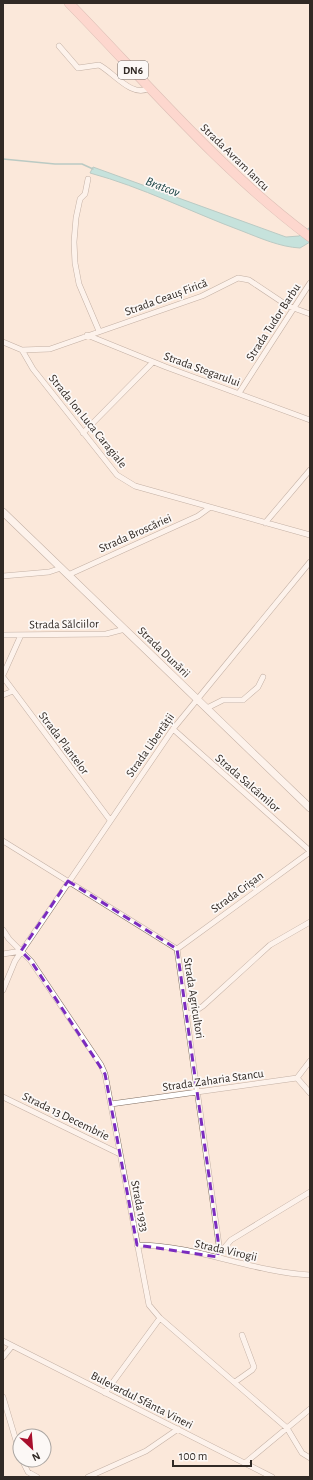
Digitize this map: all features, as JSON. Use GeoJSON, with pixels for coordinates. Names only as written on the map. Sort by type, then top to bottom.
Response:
{"type":"FeatureCollection","features":[{"type":"Feature","properties":{"kind":"highway","name":"Strada Avram Iancu"},"geometry":{"type":"LineString","coordinates":[[69,3],[149,88],[233,173],[310,237]]}},
{"type":"Feature","properties":{"kind":"main road","name":"Strada Dunării"},"geometry":{"type":"LineString","coordinates":[[3,512],[310,808]]}},
{"type":"Feature","properties":{"kind":"street"},"geometry":{"type":"LineString","coordinates":[[59,46],[78,68],[99,65],[134,90],[142,91],[149,88]]}},
{"type":"Feature","properties":{"kind":"street"},"geometry":{"type":"LineString","coordinates":[[88,179],[85,194],[80,199],[76,218],[74,242],[75,263],[79,284],[99,331]]}},
{"type":"Feature","properties":{"kind":"street","name":"Strada Ceauș Firică"},"geometry":{"type":"LineString","coordinates":[[22,350],[50,349],[202,296],[238,278],[249,280],[279,301],[310,314]]}},
{"type":"Feature","properties":{"kind":"street","name":"Strada Tudor Barbu"},"geometry":{"type":"LineString","coordinates":[[239,393],[310,283]]}},
{"type":"Feature","properties":{"kind":"street","name":"Strada Stegarului"},"geometry":{"type":"LineString","coordinates":[[87,336],[310,420]]}},
{"type":"Feature","properties":{"kind":"street"},"geometry":{"type":"LineString","coordinates":[[3,342],[22,350]]}},
{"type":"Feature","properties":{"kind":"street","name":"Strada Ion Luca Caragiale"},"geometry":{"type":"LineString","coordinates":[[22,350],[33,369],[83,433],[117,474],[126,481],[135,486],[209,508],[310,535]]}},
{"type":"Feature","properties":{"kind":"street"},"geometry":{"type":"LineString","coordinates":[[83,433],[153,362]]}},
{"type":"Feature","properties":{"kind":"street"},"geometry":{"type":"LineString","coordinates":[[265,523],[310,470]]}},
{"type":"Feature","properties":{"kind":"street","name":"Strada Broscăriei"},"geometry":{"type":"LineString","coordinates":[[68,575],[198,516],[209,508]]}},
{"type":"Feature","properties":{"kind":"street","name":"Strada Libertății"},"geometry":{"type":"LineString","coordinates":[[3,990],[15,961],[68,881],[173,729],[196,698],[310,562]]}},
{"type":"Feature","properties":{"kind":"street"},"geometry":{"type":"LineString","coordinates":[[3,576],[49,572],[61,568]]}},
{"type":"Feature","properties":{"kind":"street","name":"Strada Sălciilor"},"geometry":{"type":"LineString","coordinates":[[3,635],[106,634],[125,629]]}},
{"type":"Feature","properties":{"kind":"street"},"geometry":{"type":"LineString","coordinates":[[3,676],[21,635]]}},
{"type":"Feature","properties":{"kind":"street","name":"Strada Plantelor"},"geometry":{"type":"LineString","coordinates":[[3,676],[110,820]]}},
{"type":"Feature","properties":{"kind":"street"},"geometry":{"type":"LineString","coordinates":[[207,708],[223,700],[243,700],[258,687],[263,677]]}},
{"type":"Feature","properties":{"kind":"street"},"geometry":{"type":"LineString","coordinates":[[3,695],[13,691]]}},
{"type":"Feature","properties":{"kind":"street","name":"Strada Salcâmilor"},"geometry":{"type":"LineString","coordinates":[[173,729],[310,851]]}},
{"type":"Feature","properties":{"kind":"street","name":"Strada Agricultori"},"geometry":{"type":"LineString","coordinates":[[3,841],[177,950],[219,1255]]}},
{"type":"Feature","properties":{"kind":"street","name":"Strada Crișan"},"geometry":{"type":"LineString","coordinates":[[177,950],[310,851]]}},
{"type":"Feature","properties":{"kind":"street"},"geometry":{"type":"LineString","coordinates":[[186,1014],[194,1012],[204,1006],[276,940],[310,922]]}},
{"type":"Feature","properties":{"kind":"street","name":"Strada 1933"},"geometry":{"type":"LineString","coordinates":[[3,930],[9,939],[31,961],[101,1065],[108,1083],[149,1305],[160,1318],[288,1428],[302,1453],[310,1458]]}},
{"type":"Feature","properties":{"kind":"street"},"geometry":{"type":"LineString","coordinates":[[3,954],[22,951]]}},
{"type":"Feature","properties":{"kind":"street"},"geometry":{"type":"LineString","coordinates":[[310,1061],[297,1078],[303,1087],[310,1093]]}},
{"type":"Feature","properties":{"kind":"street","name":"Strada Zaharia Stancu"},"geometry":{"type":"LineString","coordinates":[[112,1104],[297,1078]]}},
{"type":"Feature","properties":{"kind":"street","name":"Strada 13 Decembrie"},"geometry":{"type":"LineString","coordinates":[[3,1097],[120,1154]]}},
{"type":"Feature","properties":{"kind":"street"},"geometry":{"type":"LineString","coordinates":[[219,1255],[231,1240],[310,1192]]}},
{"type":"Feature","properties":{"kind":"street","name":"Strada Virogii"},"geometry":{"type":"LineString","coordinates":[[137,1245],[219,1255],[265,1270],[310,1275]]}},
{"type":"Feature","properties":{"kind":"street"},"geometry":{"type":"LineString","coordinates":[[106,1393],[160,1318]]}},
{"type":"Feature","properties":{"kind":"street"},"geometry":{"type":"LineString","coordinates":[[235,1382],[254,1367],[242,1335]]}},
{"type":"Feature","properties":{"kind":"street","name":"Bulevardul Sfânta Vineri"},"geometry":{"type":"LineString","coordinates":[[3,1341],[272,1477]]}},
{"type":"Feature","properties":{"kind":"street"},"geometry":{"type":"LineString","coordinates":[[3,1357],[12,1346]]}},
{"type":"Feature","properties":{"kind":"street"},"geometry":{"type":"LineString","coordinates":[[3,1398],[12,1428]]}},
{"type":"Feature","properties":{"kind":"street"},"geometry":{"type":"LineString","coordinates":[[245,1463],[310,1409]]}},
{"type":"Feature","properties":{"kind":"street"},"geometry":{"type":"LineString","coordinates":[[88,1477],[146,1451],[178,1429]]}},
{"type":"Feature","properties":{"kind":"street"},"geometry":{"type":"LineString","coordinates":[[28,1475],[37,1477]]}},
{"type":"Feature","properties":{"kind":"highlighted area"},"geometry":{"type":"Polygon","coordinates":[[[68,881],[177,949],[218,1240],[218,1257],[137,1245],[105,1074],[31,961],[21,951],[68,881]]]}},
{"type":"Feature","properties":{"kind":"water"},"geometry":{"type":"Polygon","coordinates":[[[93,167],[286,237],[299,236],[310,227],[310,242],[300,248],[270,242],[129,185],[90,173],[93,167]]]}},
{"type":"Feature","properties":{"kind":"waterway","name":"Bratcov"},"geometry":{"type":"LineString","coordinates":[[3,159],[55,164],[82,164],[93,169]]}}]}
